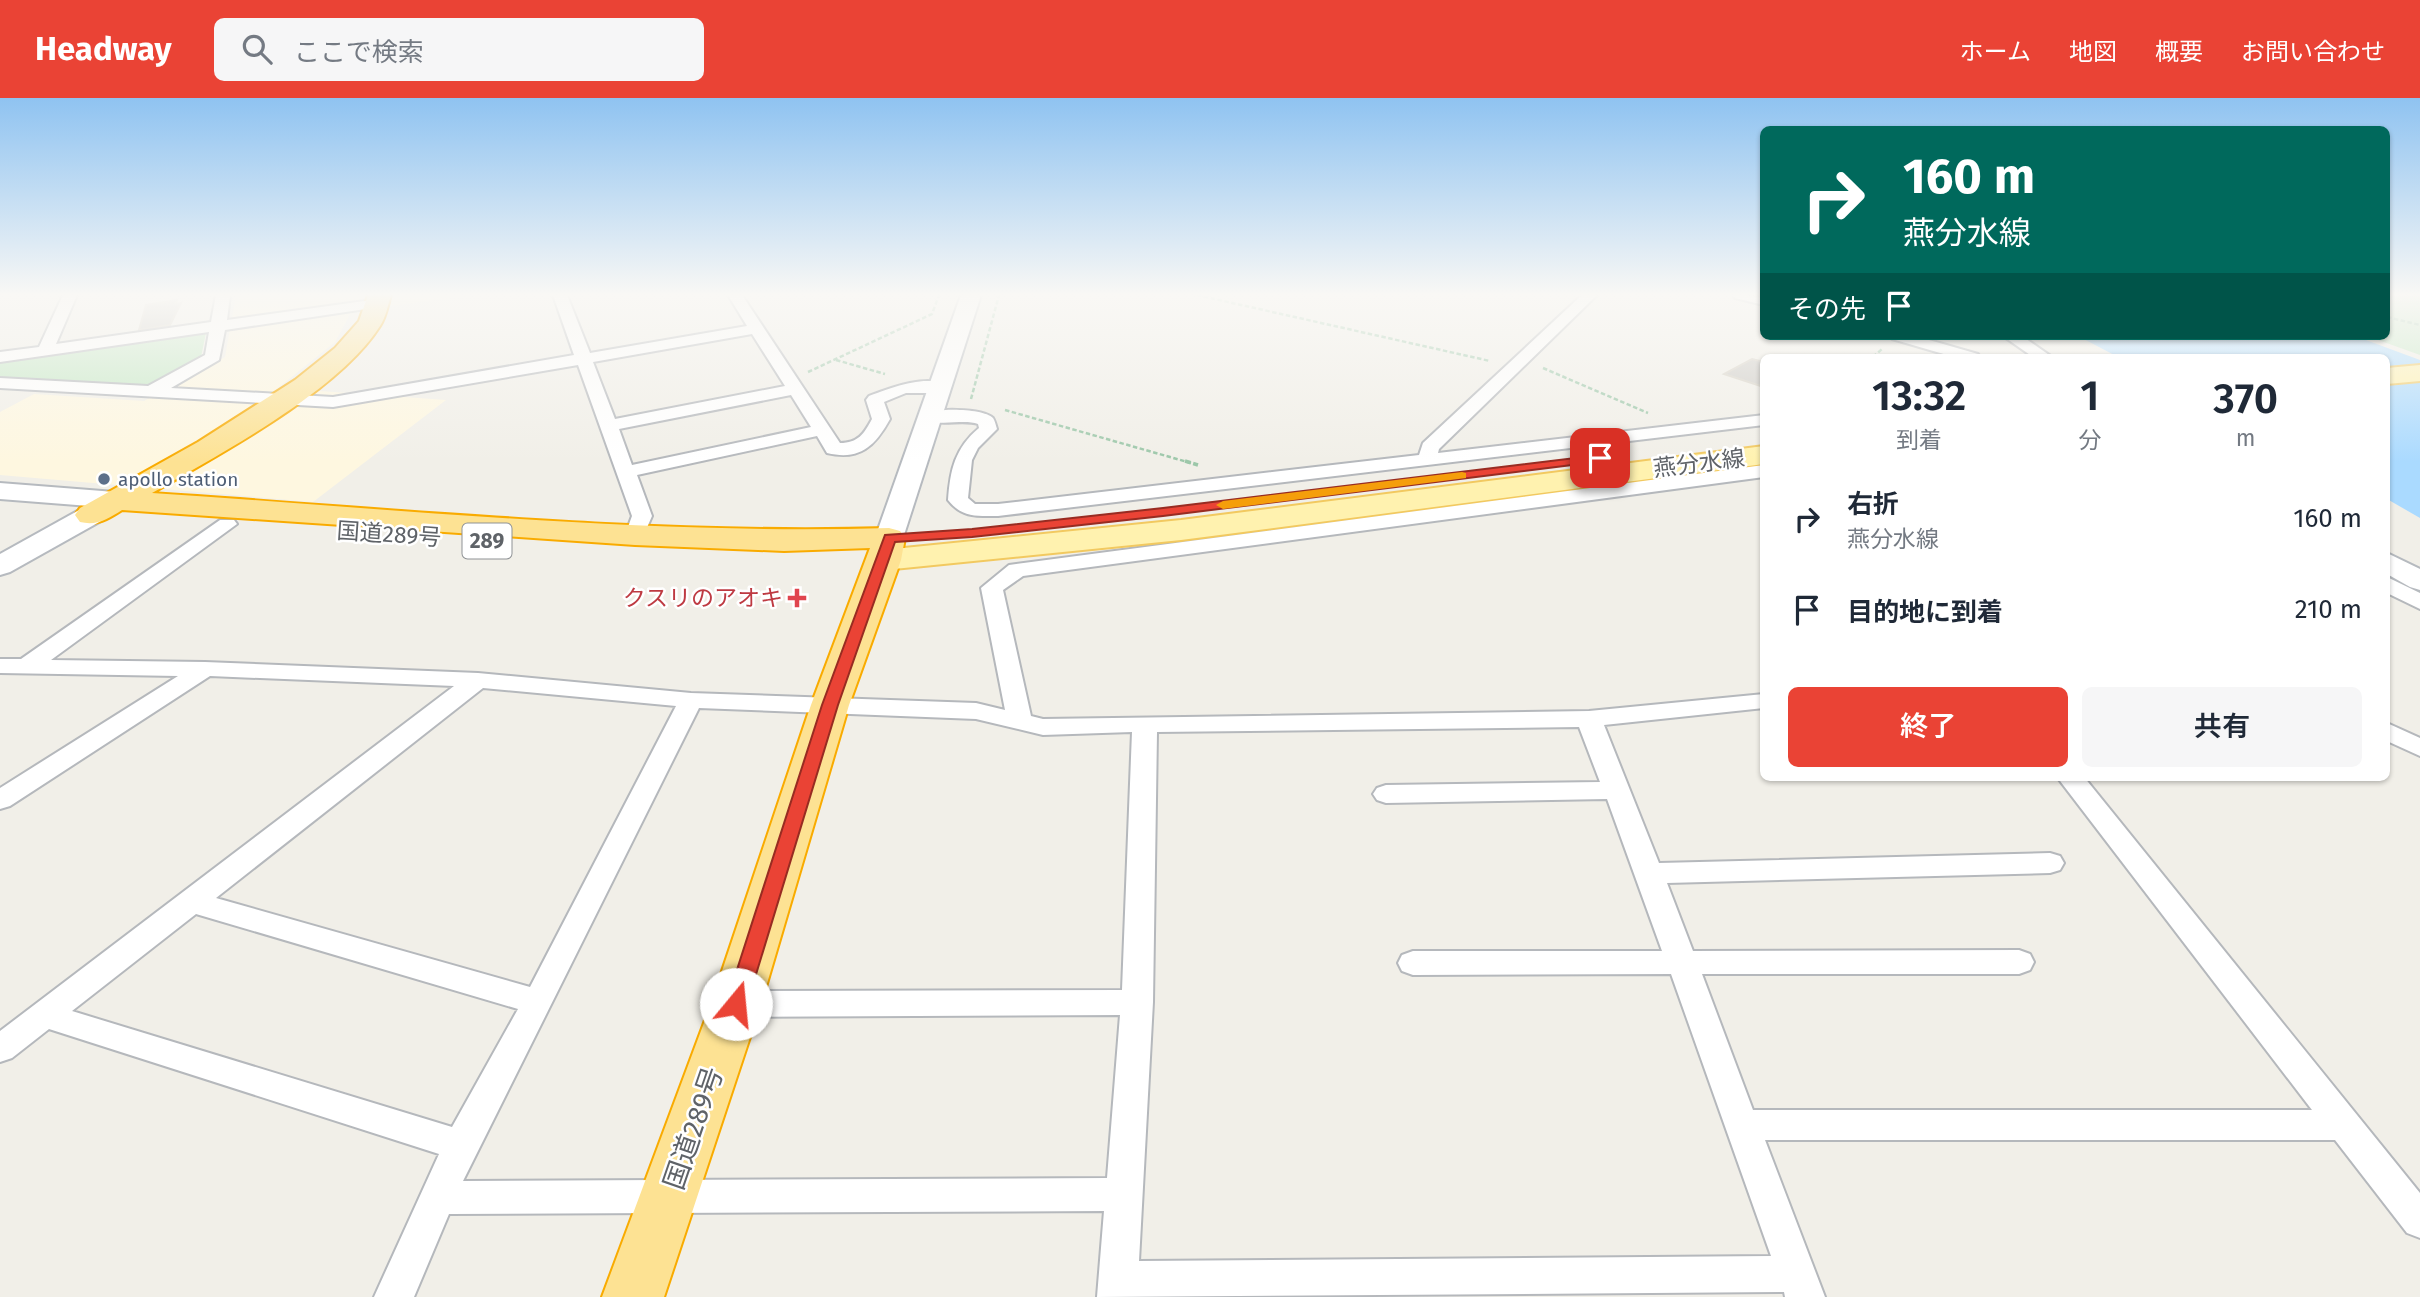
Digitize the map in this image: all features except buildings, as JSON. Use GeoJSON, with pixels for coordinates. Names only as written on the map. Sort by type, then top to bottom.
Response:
{"type":"FeatureCollection","features":[{"type":"Feature","properties":{"kind":"highway"},"geometry":{"type":"LineString","coordinates":[[103,508],[288,398],[346,351]]}},
{"type":"Feature","properties":{"kind":"highway","name":"国道289号"},"geometry":{"type":"LineString","coordinates":[[103,508],[227,524],[772,559],[887,549]]}},
{"type":"Feature","properties":{"kind":"highway","name":"国道289号"},"geometry":{"type":"LineString","coordinates":[[103,508],[784,541],[887,549]]}},
{"type":"Feature","properties":{"kind":"highway","name":"国道289号"},"geometry":{"type":"LineString","coordinates":[[633,1297],[736,1004],[830,705],[887,549]]}},
{"type":"Feature","properties":{"kind":"main road"},"geometry":{"type":"LineString","coordinates":[[2390,363],[2420,361]]}},
{"type":"Feature","properties":{"kind":"main road"},"geometry":{"type":"LineString","coordinates":[[2390,376],[2420,373]]}},
{"type":"Feature","properties":{"kind":"main road","name":"燕分水線"},"geometry":{"type":"LineString","coordinates":[[887,549],[972,533],[1760,438]]}},
{"type":"Feature","properties":{"kind":"main road","name":"燕分水線"},"geometry":{"type":"LineString","coordinates":[[887,549],[1181,530],[1760,456]]}},
{"type":"Feature","properties":{"kind":"street"},"geometry":{"type":"LineString","coordinates":[[0,357],[45,351]]}},
{"type":"Feature","properties":{"kind":"street"},"geometry":{"type":"LineString","coordinates":[[152,391],[213,357],[214,351]]}},
{"type":"Feature","properties":{"kind":"street"},"geometry":{"type":"LineString","coordinates":[[580,351],[642,516],[635,535]]}},
{"type":"Feature","properties":{"kind":"street"},"geometry":{"type":"LineString","coordinates":[[0,383],[333,402],[625,351]]}},
{"type":"Feature","properties":{"kind":"street"},"geometry":{"type":"LineString","coordinates":[[771,351],[834,449],[851,450],[868,442],[881,419],[875,400],[903,388],[940,388]]}},
{"type":"Feature","properties":{"kind":"street"},"geometry":{"type":"LineString","coordinates":[[887,549],[952,351]]}},
{"type":"Feature","properties":{"kind":"street"},"geometry":{"type":"LineString","coordinates":[[1427,460],[1430,446],[1531,351]]}},
{"type":"Feature","properties":{"kind":"street"},"geometry":{"type":"LineString","coordinates":[[607,426],[793,385]]}},
{"type":"Feature","properties":{"kind":"street"},"geometry":{"type":"LineString","coordinates":[[930,416],[973,416],[986,421],[988,429],[971,443],[959,466],[958,500],[970,510],[998,510],[1760,421]]}},
{"type":"Feature","properties":{"kind":"street"},"geometry":{"type":"LineString","coordinates":[[626,472],[821,430]]}},
{"type":"Feature","properties":{"kind":"street"},"geometry":{"type":"LineString","coordinates":[[1020,722],[992,588],[1017,570],[1760,472]]}},
{"type":"Feature","properties":{"kind":"street"},"geometry":{"type":"LineString","coordinates":[[0,491],[103,508]]}},
{"type":"Feature","properties":{"kind":"street"},"geometry":{"type":"LineString","coordinates":[[0,508],[103,508]]}},
{"type":"Feature","properties":{"kind":"street"},"geometry":{"type":"LineString","coordinates":[[0,566],[103,508]]}},
{"type":"Feature","properties":{"kind":"street"},"geometry":{"type":"LineString","coordinates":[[25,667],[227,524]]}},
{"type":"Feature","properties":{"kind":"street"},"geometry":{"type":"LineString","coordinates":[[2390,564],[2420,581]]}},
{"type":"Feature","properties":{"kind":"street"},"geometry":{"type":"LineString","coordinates":[[2390,586],[2420,602]]}},
{"type":"Feature","properties":{"kind":"street"},"geometry":{"type":"LineString","coordinates":[[0,666],[205,669],[478,680],[691,700],[976,711],[1043,727],[1589,719],[1760,701]]}},
{"type":"Feature","properties":{"kind":"street"},"geometry":{"type":"LineString","coordinates":[[0,800],[205,669]]}},
{"type":"Feature","properties":{"kind":"street"},"geometry":{"type":"LineString","coordinates":[[0,1049],[478,680]]}},
{"type":"Feature","properties":{"kind":"street"},"geometry":{"type":"LineString","coordinates":[[394,1297],[461,1145],[538,1002],[691,700]]}},
{"type":"Feature","properties":{"kind":"street"},"geometry":{"type":"LineString","coordinates":[[1145,724],[1138,1002],[1118,1288],[1801,1285],[1649,873],[1589,719]]}},
{"type":"Feature","properties":{"kind":"street"},"geometry":{"type":"LineString","coordinates":[[2390,732],[2420,748]]}},
{"type":"Feature","properties":{"kind":"street"},"geometry":{"type":"LineString","coordinates":[[2073,781],[2420,1221]]}},
{"type":"Feature","properties":{"kind":"street"},"geometry":{"type":"LineString","coordinates":[[1386,794],[1617,790]]}},
{"type":"Feature","properties":{"kind":"street"},"geometry":{"type":"LineString","coordinates":[[1649,873],[2050,863]]}},
{"type":"Feature","properties":{"kind":"street"},"geometry":{"type":"LineString","coordinates":[[191,902],[538,1002]]}},
{"type":"Feature","properties":{"kind":"street"},"geometry":{"type":"LineString","coordinates":[[1413,963],[2019,961]]}},
{"type":"Feature","properties":{"kind":"street"},"geometry":{"type":"LineString","coordinates":[[736,1004],[1138,1002]]}},
{"type":"Feature","properties":{"kind":"street"},"geometry":{"type":"LineString","coordinates":[[44,1015],[461,1145]]}},
{"type":"Feature","properties":{"kind":"street"},"geometry":{"type":"LineString","coordinates":[[1742,1125],[2344,1125]]}},
{"type":"Feature","properties":{"kind":"street"},"geometry":{"type":"LineString","coordinates":[[438,1198],[1125,1194]]}},
{"type":"Feature","properties":{"kind":"path"},"geometry":{"type":"LineString","coordinates":[[793,385],[852,351]]}},
{"type":"Feature","properties":{"kind":"path"},"geometry":{"type":"LineString","coordinates":[[971,400],[984,351]]}},
{"type":"Feature","properties":{"kind":"path"},"geometry":{"type":"LineString","coordinates":[[1444,351],[1514,367],[1534,365],[1687,430]]}},
{"type":"Feature","properties":{"kind":"path"},"geometry":{"type":"LineString","coordinates":[[835,359],[900,379],[903,388]]}},
{"type":"Feature","properties":{"kind":"path"},"geometry":{"type":"LineString","coordinates":[[997,407],[1254,481]]}},
{"type":"Feature","properties":{"kind":"shaded area"},"geometry":{"type":"Polygon","coordinates":[[[226,351],[324,351],[278,388],[446,400],[313,502],[0,475],[0,412],[34,394],[144,401],[225,357],[226,351]]]}},
{"type":"Feature","properties":{"kind":"green space"},"geometry":{"type":"Polygon","coordinates":[[[73,351],[202,351],[201,357],[152,384],[140,387],[0,380],[0,362],[73,351]]]}},
{"type":"Feature","properties":{"kind":"water"},"geometry":{"type":"Polygon","coordinates":[[[2106,351],[2395,351],[2420,360],[2420,518],[2390,501],[2390,354],[2112,354],[2106,351]]]}},
{"type":"Feature","properties":{"kind":"slow traffic"},"geometry":{"type":"LineString","coordinates":[[1223,505],[1462,475]]}},
{"type":"Feature","properties":{"kind":"place","name":"apollo station"},"geometry":{"type":"Point","coordinates":[104,479]}},
{"type":"Feature","properties":{"kind":"place","name":"クスリのアオキ"},"geometry":{"type":"Point","coordinates":[797,598]}},
{"type":"Feature","properties":{"kind":"route"},"geometry":{"type":"LineString","coordinates":[[736,1004],[830,705],[884,560],[889,538],[972,533],[1163,512],[1600,458]]}}]}
